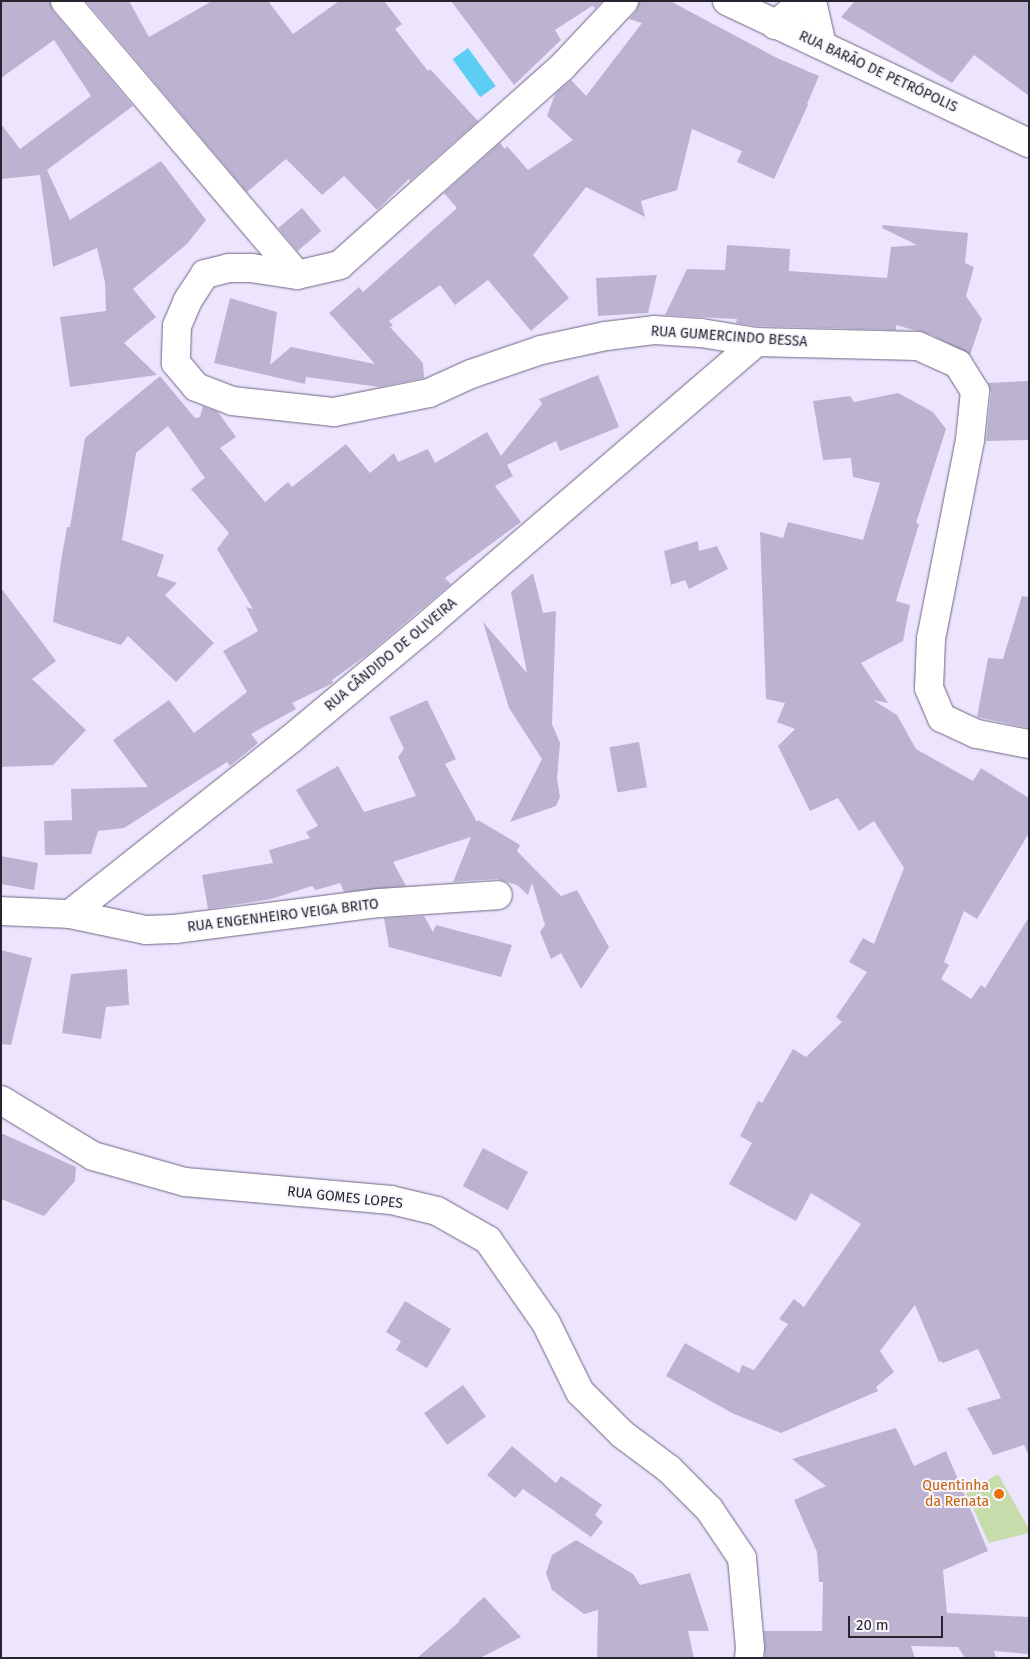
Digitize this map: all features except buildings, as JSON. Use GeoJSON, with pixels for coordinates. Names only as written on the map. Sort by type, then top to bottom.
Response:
{"type":"FeatureCollection","features":[{"type":"Feature","properties":{"kind":"street"},"geometry":{"type":"LineString","coordinates":[[65,1],[298,275]]}},
{"type":"Feature","properties":{"kind":"street","name":"RUA GUMERCINDO BESSA"},"geometry":{"type":"LineString","coordinates":[[624,1],[562,67],[340,265],[298,275],[250,268],[229,268],[205,274],[188,300],[177,326],[176,363],[196,387],[232,401],[334,412],[430,393],[472,374],[541,350],[606,336],[654,330],[701,333],[756,342],[918,346],[958,364],[975,391],[970,440],[931,639],[929,688],[942,718],[977,734],[1029,744]]}},
{"type":"Feature","properties":{"kind":"street","name":"RUA BARÃO DE PETRÓPOLIS"},"geometry":{"type":"LineString","coordinates":[[726,1],[1029,143]]}},
{"type":"Feature","properties":{"kind":"street"},"geometry":{"type":"LineString","coordinates":[[774,25],[804,1]]}},
{"type":"Feature","properties":{"kind":"street"},"geometry":{"type":"LineString","coordinates":[[812,1],[822,45]]}},
{"type":"Feature","properties":{"kind":"street","name":"RUA CÂNDIDO DE OLIVEIRA"},"geometry":{"type":"LineString","coordinates":[[70,914],[292,738],[431,622],[756,342]]}},
{"type":"Feature","properties":{"kind":"street","name":"RUA ENGENHEIRO VEIGA BRITO"},"geometry":{"type":"LineString","coordinates":[[70,914],[146,930],[175,929],[379,903],[498,895]]}},
{"type":"Feature","properties":{"kind":"street"},"geometry":{"type":"LineString","coordinates":[[1,911],[70,914]]}},
{"type":"Feature","properties":{"kind":"street","name":"RUA GOMES LOPES"},"geometry":{"type":"LineString","coordinates":[[1,1100],[93,1156],[185,1182],[391,1200],[437,1211],[488,1240],[546,1323],[580,1392],[622,1434],[670,1470],[708,1509],[742,1558],[750,1647],[748,1658]]}},
{"type":"Feature","properties":{"kind":"green space"},"geometry":{"type":"Polygon","coordinates":[[[998,1474],[1029,1529],[1029,1533],[989,1543],[966,1493],[998,1474]]]}},
{"type":"Feature","properties":{"kind":"water"},"geometry":{"type":"Polygon","coordinates":[[[468,48],[496,86],[480,97],[453,59],[468,48]]]}},
{"type":"Feature","properties":{"kind":"place","name":"Quentinha da Renata"},"geometry":{"type":"Point","coordinates":[999,1494]}}]}
